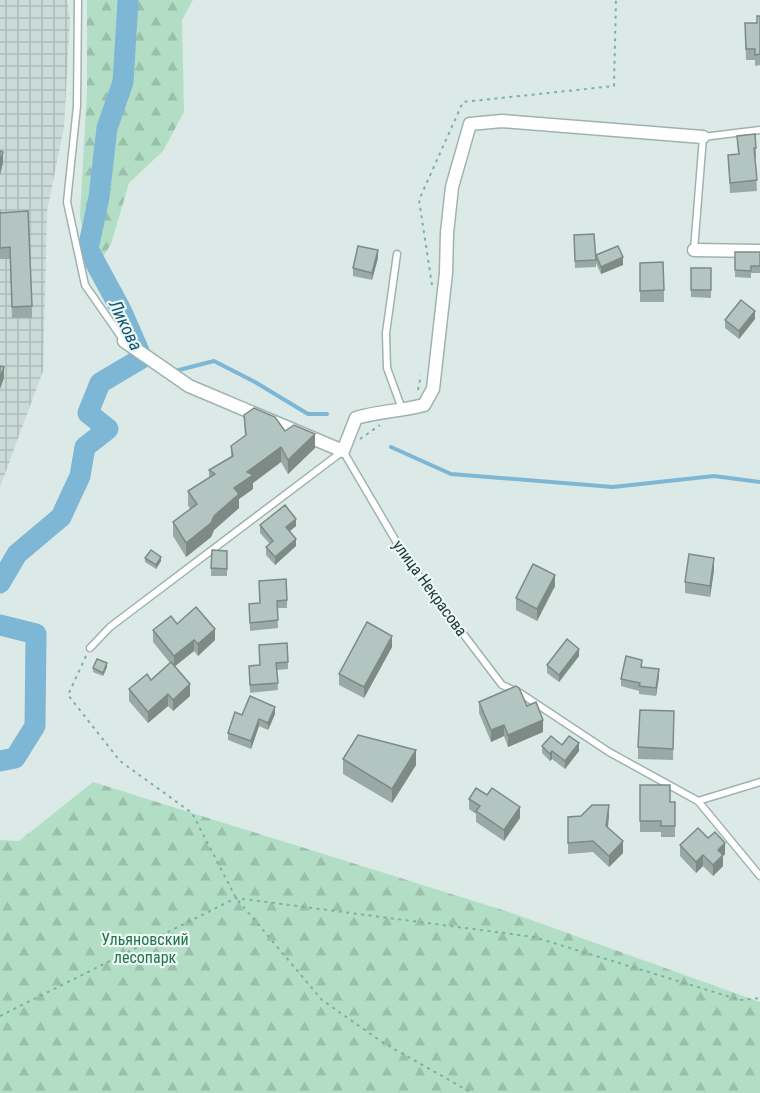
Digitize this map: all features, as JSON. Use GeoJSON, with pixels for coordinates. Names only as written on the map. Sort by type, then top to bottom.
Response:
{"type":"FeatureCollection","features":[{"type":"Feature","properties":{"kind":"street"},"geometry":{"type":"LineString","coordinates":[[124,341],[189,386],[343,451],[356,418],[375,412],[424,405],[433,389],[446,273],[452,187],[470,124],[513,121],[703,137]]}},
{"type":"Feature","properties":{"kind":"street"},"geometry":{"type":"LineString","coordinates":[[694,249],[760,251]]}},
{"type":"Feature","properties":{"kind":"lane"},"geometry":{"type":"LineString","coordinates":[[78,0],[77,106],[67,202],[84,285],[124,341]]}},
{"type":"Feature","properties":{"kind":"lane"},"geometry":{"type":"LineString","coordinates":[[694,249],[703,137],[760,130]]}},
{"type":"Feature","properties":{"kind":"lane"},"geometry":{"type":"LineString","coordinates":[[397,254],[386,333],[387,368],[402,409]]}},
{"type":"Feature","properties":{"kind":"lane"},"geometry":{"type":"LineString","coordinates":[[90,648],[110,627],[343,451]]}},
{"type":"Feature","properties":{"kind":"lane","name":"улица Некрасова"},"geometry":{"type":"LineString","coordinates":[[343,451],[407,560],[502,685],[520,693],[609,752],[698,801],[760,876]]}},
{"type":"Feature","properties":{"kind":"lane"},"geometry":{"type":"LineString","coordinates":[[698,801],[760,782]]}},
{"type":"Feature","properties":{"kind":"path"},"geometry":{"type":"LineString","coordinates":[[433,292],[420,200],[464,102],[614,86],[616,0]]}},
{"type":"Feature","properties":{"kind":"path"},"geometry":{"type":"LineString","coordinates":[[418,390],[423,368]]}},
{"type":"Feature","properties":{"kind":"path"},"geometry":{"type":"LineString","coordinates":[[360,439],[385,421]]}},
{"type":"Feature","properties":{"kind":"path"},"geometry":{"type":"LineString","coordinates":[[90,648],[68,694],[120,761],[192,813],[236,898],[330,1007],[382,1042],[472,1093]]}},
{"type":"Feature","properties":{"kind":"path"},"geometry":{"type":"LineString","coordinates":[[0,1016],[236,898],[534,937],[741,1000],[760,998]]}},
{"type":"Feature","properties":{"kind":"shaded area"},"geometry":{"type":"Polygon","coordinates":[[[0,0],[67,0],[70,19],[64,127],[47,211],[43,371],[0,487],[0,0]]]}},
{"type":"Feature","properties":{"kind":"green space"},"geometry":{"type":"Polygon","coordinates":[[[87,0],[193,0],[182,20],[184,112],[163,151],[129,183],[111,244],[90,277],[80,215],[87,91],[87,0]]]}},
{"type":"Feature","properties":{"kind":"green space","name":"Ульяновский лесопарк"},"geometry":{"type":"Polygon","coordinates":[[[93,782],[509,912],[760,1002],[760,1093],[0,1093],[0,840],[19,841],[93,782]]]}},
{"type":"Feature","properties":{"kind":"building"},"geometry":{"type":"Polygon","coordinates":[[[757,16],[760,16],[760,54],[755,55],[755,49],[746,49],[745,23],[757,23],[757,16]]]}},
{"type":"Feature","properties":{"kind":"building"},"geometry":{"type":"Polygon","coordinates":[[[755,134],[757,180],[730,183],[728,155],[739,154],[737,136],[755,134]]]}},
{"type":"Feature","properties":{"kind":"building"},"geometry":{"type":"Polygon","coordinates":[[[28,211],[32,306],[12,307],[10,247],[0,248],[0,213],[28,211]]]}},
{"type":"Feature","properties":{"kind":"building"},"geometry":{"type":"Polygon","coordinates":[[[594,234],[596,260],[575,261],[574,235],[594,234]]]}},
{"type":"Feature","properties":{"kind":"building"},"geometry":{"type":"Polygon","coordinates":[[[358,246],[378,250],[372,273],[353,268],[358,246]]]}},
{"type":"Feature","properties":{"kind":"building"},"geometry":{"type":"Polygon","coordinates":[[[618,246],[623,257],[601,267],[596,255],[618,246]]]}},
{"type":"Feature","properties":{"kind":"building"},"geometry":{"type":"Polygon","coordinates":[[[735,252],[760,252],[760,266],[751,266],[751,271],[735,270],[735,252]]]}},
{"type":"Feature","properties":{"kind":"building"},"geometry":{"type":"Polygon","coordinates":[[[663,262],[664,290],[640,291],[640,263],[663,262]]]}},
{"type":"Feature","properties":{"kind":"building"},"geometry":{"type":"Polygon","coordinates":[[[691,268],[711,268],[711,290],[691,290],[691,268]]]}},
{"type":"Feature","properties":{"kind":"building"},"geometry":{"type":"Polygon","coordinates":[[[741,300],[755,311],[739,331],[725,320],[741,300]]]}},
{"type":"Feature","properties":{"kind":"building"},"geometry":{"type":"Polygon","coordinates":[[[0,366],[4,367],[0,378],[0,366]]]}},
{"type":"Feature","properties":{"kind":"building"},"geometry":{"type":"Polygon","coordinates":[[[254,408],[275,417],[285,431],[294,425],[315,434],[288,460],[281,447],[247,472],[253,475],[234,488],[239,494],[214,516],[211,523],[186,543],[173,522],[197,504],[188,491],[215,474],[209,470],[233,456],[231,446],[246,435],[244,415],[254,408]]]}},
{"type":"Feature","properties":{"kind":"building"},"geometry":{"type":"Polygon","coordinates":[[[285,505],[296,519],[286,527],[296,539],[275,557],[266,547],[273,541],[260,525],[285,505]]]}},
{"type":"Feature","properties":{"kind":"building"},"geometry":{"type":"Polygon","coordinates":[[[151,550],[161,557],[156,565],[145,558],[151,550]]]}},
{"type":"Feature","properties":{"kind":"building"},"geometry":{"type":"Polygon","coordinates":[[[212,550],[227,551],[227,569],[211,568],[212,550]]]}},
{"type":"Feature","properties":{"kind":"building"},"geometry":{"type":"Polygon","coordinates":[[[689,554],[714,558],[710,586],[685,582],[689,554]]]}},
{"type":"Feature","properties":{"kind":"building"},"geometry":{"type":"Polygon","coordinates":[[[533,564],[555,575],[537,609],[516,598],[533,564]]]}},
{"type":"Feature","properties":{"kind":"building"},"geometry":{"type":"Polygon","coordinates":[[[286,579],[287,600],[277,601],[278,620],[250,623],[249,604],[260,603],[259,581],[286,579]]]}},
{"type":"Feature","properties":{"kind":"building"},"geometry":{"type":"Polygon","coordinates":[[[196,607],[215,629],[198,644],[194,640],[174,656],[153,630],[171,616],[177,624],[196,607]]]}},
{"type":"Feature","properties":{"kind":"building"},"geometry":{"type":"Polygon","coordinates":[[[367,622],[392,636],[364,687],[339,674],[367,622]]]}},
{"type":"Feature","properties":{"kind":"building"},"geometry":{"type":"Polygon","coordinates":[[[567,639],[579,649],[559,675],[547,665],[567,639]]]}},
{"type":"Feature","properties":{"kind":"building"},"geometry":{"type":"Polygon","coordinates":[[[287,643],[288,662],[276,663],[278,683],[250,685],[249,666],[260,665],[259,645],[287,643]]]}},
{"type":"Feature","properties":{"kind":"building"},"geometry":{"type":"Polygon","coordinates":[[[626,656],[642,660],[641,667],[659,669],[656,688],[639,686],[640,683],[621,679],[626,656]]]}},
{"type":"Feature","properties":{"kind":"building"},"geometry":{"type":"Polygon","coordinates":[[[97,659],[107,663],[103,673],[93,668],[97,659]]]}},
{"type":"Feature","properties":{"kind":"building"},"geometry":{"type":"Polygon","coordinates":[[[171,662],[190,684],[173,700],[168,694],[148,712],[129,689],[147,674],[151,680],[171,662]]]}},
{"type":"Feature","properties":{"kind":"building"},"geometry":{"type":"Polygon","coordinates":[[[516,686],[527,706],[536,702],[543,720],[508,735],[504,725],[491,730],[479,702],[516,686]]]}},
{"type":"Feature","properties":{"kind":"building"},"geometry":{"type":"Polygon","coordinates":[[[250,696],[275,707],[268,723],[259,719],[251,741],[228,733],[235,712],[242,715],[250,696]]]}},
{"type":"Feature","properties":{"kind":"building"},"geometry":{"type":"Polygon","coordinates":[[[640,710],[674,711],[673,749],[638,747],[640,710]]]}},
{"type":"Feature","properties":{"kind":"building"},"geometry":{"type":"Polygon","coordinates":[[[358,735],[416,750],[392,789],[343,759],[358,735]]]}},
{"type":"Feature","properties":{"kind":"building"},"geometry":{"type":"Polygon","coordinates":[[[551,736],[562,745],[569,736],[579,743],[565,761],[552,751],[550,754],[542,746],[551,736]]]}},
{"type":"Feature","properties":{"kind":"building"},"geometry":{"type":"Polygon","coordinates":[[[640,785],[670,785],[670,802],[675,802],[675,826],[661,826],[661,821],[640,821],[640,785]]]}},
{"type":"Feature","properties":{"kind":"building"},"geometry":{"type":"Polygon","coordinates":[[[476,788],[487,795],[492,788],[520,807],[504,830],[476,811],[480,806],[469,799],[476,788]]]}},
{"type":"Feature","properties":{"kind":"building"},"geometry":{"type":"Polygon","coordinates":[[[592,805],[609,805],[606,826],[623,841],[609,856],[593,841],[568,843],[568,817],[581,816],[592,805]]]}},
{"type":"Feature","properties":{"kind":"building"},"geometry":{"type":"Polygon","coordinates":[[[698,828],[708,838],[715,832],[725,843],[718,850],[723,855],[713,865],[703,855],[696,862],[680,845],[698,828]]]}},
{"type":"Feature","properties":{"kind":"waterway","name":"Ликова"},"geometry":{"type":"LineString","coordinates":[[0,583],[17,554],[61,517],[80,476],[85,447],[108,429],[88,413],[100,383],[142,358],[121,310],[88,249],[99,197],[107,128],[123,82],[128,0]]}},
{"type":"Feature","properties":{"kind":"waterway"},"geometry":{"type":"LineString","coordinates":[[175,371],[214,361],[255,382],[308,414],[327,414]]}},
{"type":"Feature","properties":{"kind":"waterway"},"geometry":{"type":"LineString","coordinates":[[391,447],[451,474],[613,487],[714,476],[760,482]]}},
{"type":"Feature","properties":{"kind":"waterway","name":"Ликова"},"geometry":{"type":"LineString","coordinates":[[0,625],[36,634],[35,726],[15,758],[0,761]]}}]}
